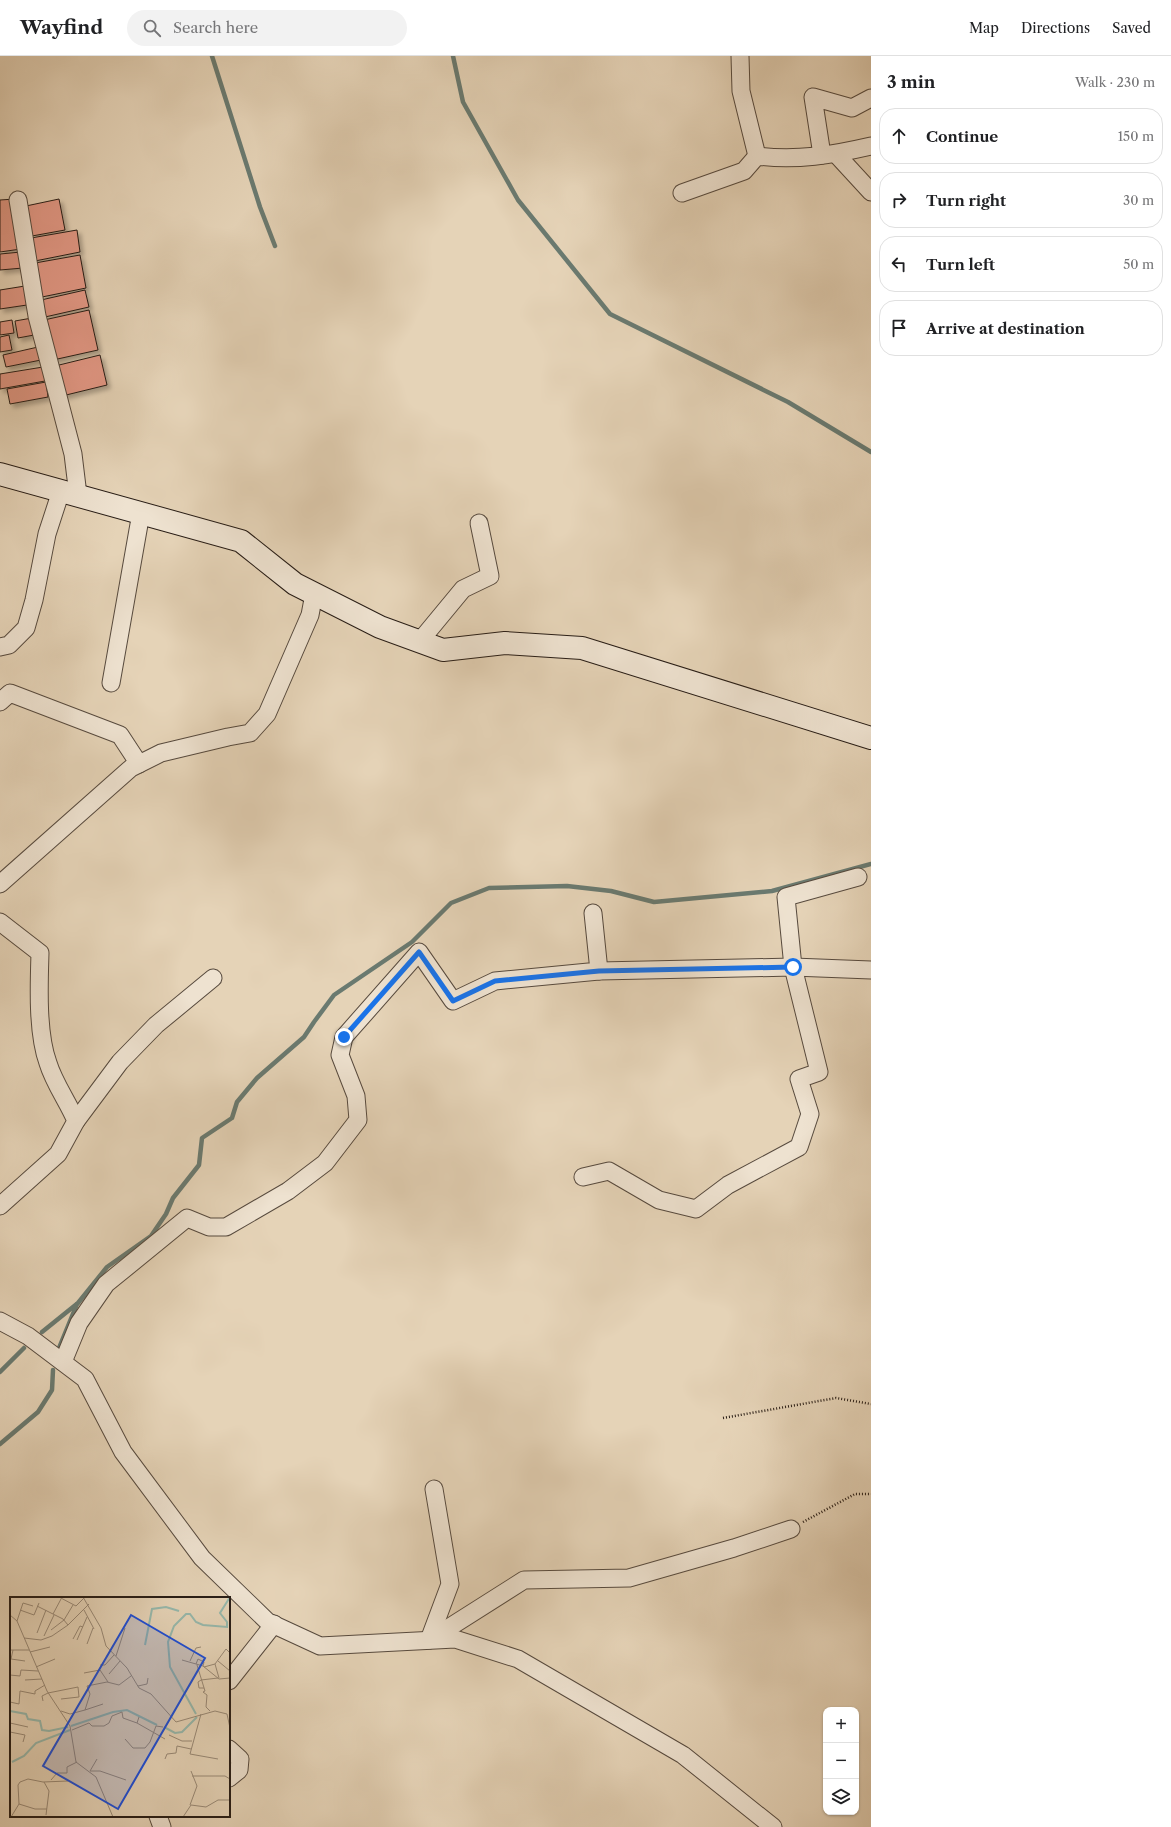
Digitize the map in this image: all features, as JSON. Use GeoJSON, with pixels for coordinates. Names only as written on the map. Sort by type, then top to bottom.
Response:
{"type":"FeatureCollection","features":[{"type":"Feature","properties":{"kind":"street"},"geometry":{"type":"LineString","coordinates":[[740,56],[741,91],[757,156]]}},
{"type":"Feature","properties":{"kind":"street"},"geometry":{"type":"LineString","coordinates":[[871,98],[852,108],[813,97],[829,155],[871,192]]}},
{"type":"Feature","properties":{"kind":"street"},"geometry":{"type":"LineString","coordinates":[[757,156],[782,159],[829,155],[871,146]]}},
{"type":"Feature","properties":{"kind":"street"},"geometry":{"type":"LineString","coordinates":[[682,193],[744,171],[757,156]]}},
{"type":"Feature","properties":{"kind":"street"},"geometry":{"type":"LineString","coordinates":[[0,648],[8,645],[26,628],[34,600],[47,534],[69,493],[73,454],[36,316],[18,200]]}},
{"type":"Feature","properties":{"kind":"street"},"geometry":{"type":"LineString","coordinates":[[0,474],[241,541],[295,584],[380,627],[443,650],[505,643],[582,648],[871,738]]}},
{"type":"Feature","properties":{"kind":"street"},"geometry":{"type":"LineString","coordinates":[[112,683],[141,513]]}},
{"type":"Feature","properties":{"kind":"street"},"geometry":{"type":"LineString","coordinates":[[420,641],[463,589],[490,576],[479,523]]}},
{"type":"Feature","properties":{"kind":"street"},"geometry":{"type":"LineString","coordinates":[[0,884],[131,768],[161,753],[250,733],[267,714],[310,615],[314,594]]}},
{"type":"Feature","properties":{"kind":"street"},"geometry":{"type":"LineString","coordinates":[[0,702],[10,693],[120,735],[139,764]]}},
{"type":"Feature","properties":{"kind":"street"},"geometry":{"type":"LineString","coordinates":[[583,1177],[609,1171],[659,1200],[696,1209],[728,1185],[799,1147],[810,1114],[799,1079],[819,1072],[793,967],[786,897],[858,877]]}},
{"type":"Feature","properties":{"kind":"street"},"geometry":{"type":"LineString","coordinates":[[593,913],[599,971]]}},
{"type":"Feature","properties":{"kind":"street"},"geometry":{"type":"LineString","coordinates":[[0,922],[40,953],[39,996],[43,1038],[48,1063],[76,1121]]}},
{"type":"Feature","properties":{"kind":"street"},"geometry":{"type":"LineString","coordinates":[[63,1362],[79,1323],[106,1284],[187,1218],[209,1226],[226,1227],[288,1191],[325,1163],[358,1120],[356,1096],[340,1055],[344,1037],[419,952],[453,1001],[495,981],[599,971],[793,967],[871,970]]}},
{"type":"Feature","properties":{"kind":"street"},"geometry":{"type":"LineString","coordinates":[[0,1206],[58,1154],[76,1121],[120,1062],[156,1025],[213,978]]}},
{"type":"Feature","properties":{"kind":"street"},"geometry":{"type":"LineString","coordinates":[[0,1321],[28,1336],[85,1379],[123,1452],[202,1558],[268,1622],[320,1646],[455,1639],[518,1659],[683,1755],[773,1827]]}},
{"type":"Feature","properties":{"kind":"street"},"geometry":{"type":"LineString","coordinates":[[429,1640],[450,1584],[434,1489]]}},
{"type":"Feature","properties":{"kind":"street"},"geometry":{"type":"LineString","coordinates":[[429,1640],[524,1580],[629,1578],[734,1548],[791,1529]]}},
{"type":"Feature","properties":{"kind":"street"},"geometry":{"type":"LineString","coordinates":[[230,1680],[274,1624]]}},
{"type":"Feature","properties":{"kind":"street"},"geometry":{"type":"LineString","coordinates":[[230,1750],[240,1759],[239,1770],[230,1777]]}},
{"type":"Feature","properties":{"kind":"street"},"geometry":{"type":"LineString","coordinates":[[158,1817],[162,1827]]}},
{"type":"Feature","properties":{"kind":"path"},"geometry":{"type":"LineString","coordinates":[[723,1418],[836,1398],[871,1404]]}},
{"type":"Feature","properties":{"kind":"path"},"geometry":{"type":"LineString","coordinates":[[791,1529],[855,1494],[871,1494]]}},
{"type":"Feature","properties":{"kind":"building"},"geometry":{"type":"Polygon","coordinates":[[[15,199],[21,249],[0,252],[0,200],[15,199]]]}},
{"type":"Feature","properties":{"kind":"building"},"geometry":{"type":"Polygon","coordinates":[[[59,199],[65,230],[32,236],[26,206],[59,199]]]}},
{"type":"Feature","properties":{"kind":"building"},"geometry":{"type":"Polygon","coordinates":[[[77,230],[80,252],[35,261],[31,238],[77,230]]]}},
{"type":"Feature","properties":{"kind":"building"},"geometry":{"type":"Polygon","coordinates":[[[21,252],[23,268],[0,270],[0,254],[21,252]]]}},
{"type":"Feature","properties":{"kind":"building"},"geometry":{"type":"Polygon","coordinates":[[[80,255],[86,288],[42,297],[35,263],[80,255]]]}},
{"type":"Feature","properties":{"kind":"building"},"geometry":{"type":"Polygon","coordinates":[[[25,286],[27,305],[0,309],[0,290],[25,286]]]}},
{"type":"Feature","properties":{"kind":"building"},"geometry":{"type":"Polygon","coordinates":[[[85,290],[89,307],[45,317],[41,300],[85,290]]]}},
{"type":"Feature","properties":{"kind":"building"},"geometry":{"type":"Polygon","coordinates":[[[89,310],[98,350],[53,360],[44,320],[89,310]]]}},
{"type":"Feature","properties":{"kind":"building"},"geometry":{"type":"Polygon","coordinates":[[[32,318],[34,335],[18,338],[15,321],[32,318]]]}},
{"type":"Feature","properties":{"kind":"building"},"geometry":{"type":"Polygon","coordinates":[[[12,320],[14,333],[0,335],[0,322],[12,320]]]}},
{"type":"Feature","properties":{"kind":"building"},"geometry":{"type":"Polygon","coordinates":[[[9,335],[12,350],[0,352],[0,337],[9,335]]]}},
{"type":"Feature","properties":{"kind":"building"},"geometry":{"type":"Polygon","coordinates":[[[38,347],[41,360],[6,367],[3,355],[38,347]]]}},
{"type":"Feature","properties":{"kind":"building"},"geometry":{"type":"Polygon","coordinates":[[[100,355],[107,385],[62,396],[55,366],[100,355]]]}},
{"type":"Feature","properties":{"kind":"building"},"geometry":{"type":"Polygon","coordinates":[[[43,367],[45,381],[0,389],[0,374],[43,367]]]}},
{"type":"Feature","properties":{"kind":"building"},"geometry":{"type":"Polygon","coordinates":[[[46,382],[48,397],[10,404],[7,389],[46,382]]]}},
{"type":"Feature","properties":{"kind":"waterway"},"geometry":{"type":"LineString","coordinates":[[212,56],[260,207],[275,246]]}},
{"type":"Feature","properties":{"kind":"waterway"},"geometry":{"type":"LineString","coordinates":[[453,56],[463,102],[518,200],[610,314],[788,402],[871,452]]}},
{"type":"Feature","properties":{"kind":"waterway"},"geometry":{"type":"LineString","coordinates":[[42,1332],[78,1303],[107,1267],[151,1236],[166,1214],[173,1198],[199,1165],[202,1138],[232,1118],[237,1102],[257,1078],[304,1037],[334,995],[412,942],[451,903],[489,888],[567,886],[611,891],[654,902],[772,891],[871,864]]}},
{"type":"Feature","properties":{"kind":"waterway"},"geometry":{"type":"LineString","coordinates":[[59,1348],[77,1304]]}},
{"type":"Feature","properties":{"kind":"waterway"},"geometry":{"type":"LineString","coordinates":[[0,1372],[24,1348]]}},
{"type":"Feature","properties":{"kind":"waterway"},"geometry":{"type":"LineString","coordinates":[[0,1444],[38,1412],[52,1390],[53,1370]]}},
{"type":"Feature","properties":{"kind":"route"},"geometry":{"type":"LineString","coordinates":[[344,1037],[419,952],[453,1001],[495,981],[599,971],[793,967]]}}]}
